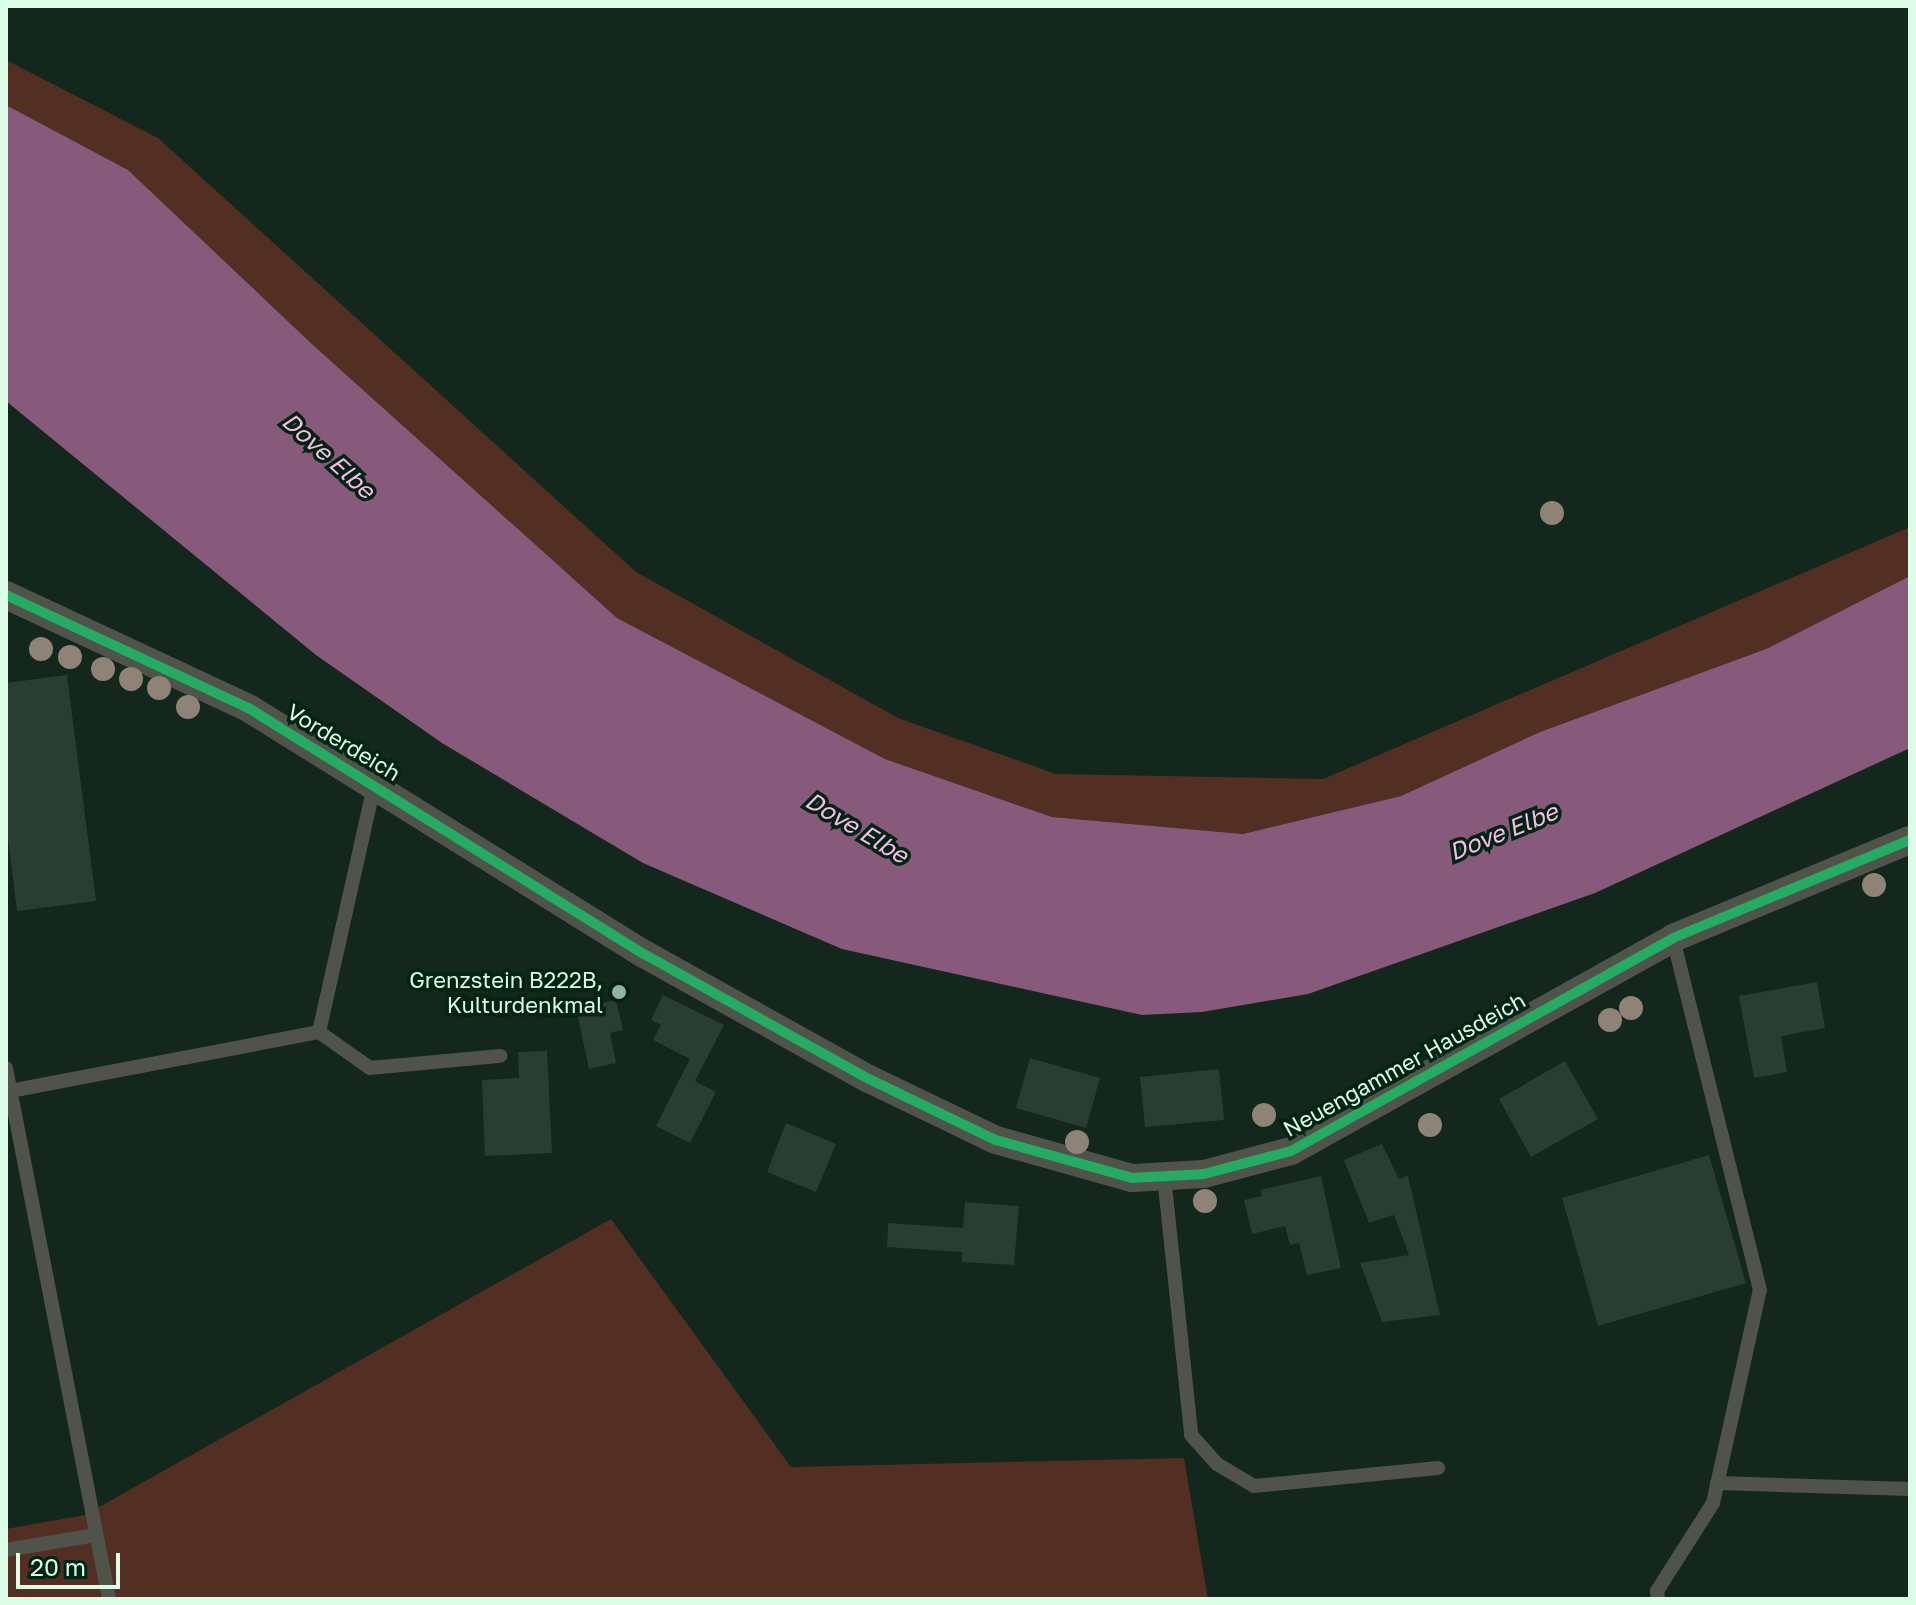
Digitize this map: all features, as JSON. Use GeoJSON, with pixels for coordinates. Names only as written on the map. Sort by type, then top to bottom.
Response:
{"type":"FeatureCollection","features":[{"type":"Feature","properties":{"kind":"street","name":"Vorderdeich"},"geometry":{"type":"LineString","coordinates":[[6,595],[250,709],[375,783],[644,954]]}},
{"type":"Feature","properties":{"kind":"street","name":"Neuengammer Hausdeich"},"geometry":{"type":"LineString","coordinates":[[644,954],[869,1079],[996,1140],[1132,1178],[1204,1174],[1291,1151],[1673,938],[1910,840]]}},
{"type":"Feature","properties":{"kind":"lane"},"geometry":{"type":"LineString","coordinates":[[319,1032],[375,783]]}},
{"type":"Feature","properties":{"kind":"lane"},"geometry":{"type":"LineString","coordinates":[[1658,1599],[1657,1591],[1713,1503],[1760,1290],[1673,938]]}},
{"type":"Feature","properties":{"kind":"lane"},"geometry":{"type":"LineString","coordinates":[[10,1091],[319,1032],[370,1068],[500,1056]]}},
{"type":"Feature","properties":{"kind":"lane"},"geometry":{"type":"LineString","coordinates":[[6,1068],[109,1599]]}},
{"type":"Feature","properties":{"kind":"lane"},"geometry":{"type":"LineString","coordinates":[[1164,1176],[1191,1435],[1217,1464],[1254,1486],[1438,1468]]}},
{"type":"Feature","properties":{"kind":"lane"},"geometry":{"type":"LineString","coordinates":[[1717,1483],[1910,1489]]}},
{"type":"Feature","properties":{"kind":"lane"},"geometry":{"type":"LineString","coordinates":[[6,1550],[96,1535]]}},
{"type":"Feature","properties":{"kind":"shaded area"},"geometry":{"type":"Polygon","coordinates":[[[6,60],[158,138],[636,572],[898,718],[1056,774],[1323,779],[1910,527],[1910,576],[1766,649],[1540,732],[1401,796],[1243,834],[1052,817],[885,759],[617,618],[313,345],[128,170],[6,105],[6,60]]]}},
{"type":"Feature","properties":{"kind":"shaded area"},"geometry":{"type":"Polygon","coordinates":[[[611,1219],[791,1467],[1184,1458],[1208,1599],[6,1599],[6,1529],[85,1515],[611,1219]]]}},
{"type":"Feature","properties":{"kind":"water","name":"Dove Elbe"},"geometry":{"type":"Polygon","coordinates":[[[6,105],[128,170],[313,345],[617,618],[885,759],[1052,817],[1243,834],[1401,796],[1540,732],[1766,649],[1910,576],[1910,748],[1595,893],[1308,994],[1202,1012],[1142,1015],[842,949],[643,863],[442,743],[316,655],[6,401],[6,105]]]}},
{"type":"Feature","properties":{"kind":"building"},"geometry":{"type":"Polygon","coordinates":[[[67,675],[96,901],[17,911],[6,823],[6,683],[67,675]]]}},
{"type":"Feature","properties":{"kind":"building"},"geometry":{"type":"Polygon","coordinates":[[[1817,982],[1825,1028],[1781,1036],[1787,1072],[1754,1078],[1739,996],[1817,982]]]}},
{"type":"Feature","properties":{"kind":"building"},"geometry":{"type":"Polygon","coordinates":[[[663,995],[724,1025],[695,1081],[716,1092],[690,1143],[656,1126],[690,1059],[653,1040],[661,1025],[651,1020],[663,995]]]}},
{"type":"Feature","properties":{"kind":"building"},"geometry":{"type":"Polygon","coordinates":[[[616,1000],[623,1030],[610,1033],[616,1063],[589,1069],[576,1008],[616,1000]]]}},
{"type":"Feature","properties":{"kind":"building"},"geometry":{"type":"Polygon","coordinates":[[[547,1051],[552,1153],[485,1156],[482,1080],[519,1078],[518,1052],[547,1051]]]}},
{"type":"Feature","properties":{"kind":"building"},"geometry":{"type":"Polygon","coordinates":[[[1030,1058],[1100,1078],[1086,1128],[1016,1108],[1030,1058]]]}},
{"type":"Feature","properties":{"kind":"building"},"geometry":{"type":"Polygon","coordinates":[[[1565,1061],[1598,1119],[1531,1157],[1499,1099],[1565,1061]]]}},
{"type":"Feature","properties":{"kind":"building"},"geometry":{"type":"Polygon","coordinates":[[[1219,1069],[1224,1120],[1145,1127],[1140,1077],[1219,1069]]]}},
{"type":"Feature","properties":{"kind":"building"},"geometry":{"type":"Polygon","coordinates":[[[786,1123],[836,1144],[816,1192],[767,1172],[786,1123]]]}},
{"type":"Feature","properties":{"kind":"building"},"geometry":{"type":"Polygon","coordinates":[[[1382,1144],[1399,1179],[1408,1176],[1440,1315],[1382,1322],[1360,1263],[1409,1255],[1394,1215],[1369,1223],[1344,1160],[1382,1144]]]}},
{"type":"Feature","properties":{"kind":"building"},"geometry":{"type":"Polygon","coordinates":[[[1709,1155],[1746,1283],[1598,1326],[1562,1198],[1709,1155]]]}},
{"type":"Feature","properties":{"kind":"building"},"geometry":{"type":"Polygon","coordinates":[[[1321,1176],[1341,1268],[1307,1275],[1299,1243],[1290,1245],[1285,1226],[1252,1234],[1244,1200],[1262,1196],[1260,1190],[1321,1176]]]}},
{"type":"Feature","properties":{"kind":"building"},"geometry":{"type":"Polygon","coordinates":[[[965,1202],[1019,1206],[1014,1265],[962,1262],[962,1252],[887,1247],[888,1223],[963,1228],[965,1202]]]}},
{"type":"Feature","properties":{"kind":"cycle path"},"geometry":{"type":"LineString","coordinates":[[6,595],[250,709],[644,954],[869,1079],[996,1140],[1132,1178],[1204,1174],[1291,1151],[1673,938],[1910,840]]}},
{"type":"Feature","properties":{"kind":"place","name":"Grenzstein B222B, Kulturdenkmal"},"geometry":{"type":"Point","coordinates":[619,992]}}]}
